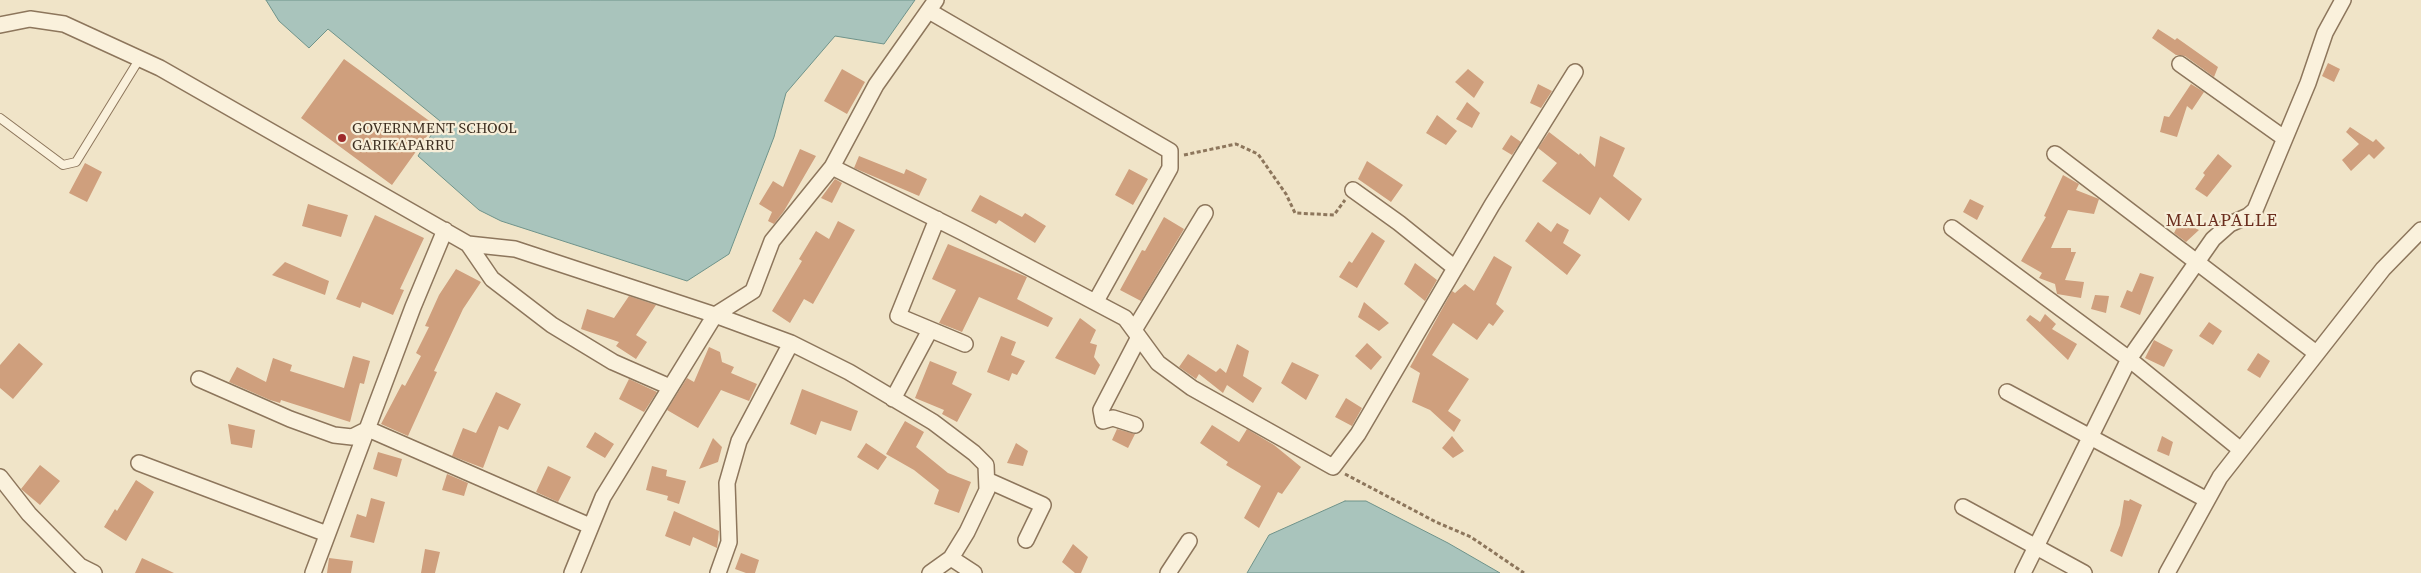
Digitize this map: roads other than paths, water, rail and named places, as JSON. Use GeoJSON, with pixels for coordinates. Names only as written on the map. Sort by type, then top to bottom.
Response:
{"type":"FeatureCollection","features":[{"type":"Feature","properties":{"kind":"street"},"geometry":{"type":"LineString","coordinates":[[2023,573],[2130,359],[2213,239],[2230,224],[2248,216],[2255,210],[2308,83],[2325,34],[2343,0]]}},
{"type":"Feature","properties":{"kind":"street"},"geometry":{"type":"LineString","coordinates":[[572,573],[590,526],[614,477],[714,315],[753,291],[772,242],[832,167],[876,85],[932,6],[1170,152],[1172,158],[1170,168],[1096,301]]}},
{"type":"Feature","properties":{"kind":"street"},"geometry":{"type":"LineString","coordinates":[[0,24],[30,20],[64,24],[140,58],[468,244],[515,250],[714,315],[791,343],[849,372],[933,422],[974,453],[986,465],[988,490],[952,558],[930,573]]}},
{"type":"Feature","properties":{"kind":"street"},"geometry":{"type":"LineString","coordinates":[[2180,64],[2284,138]]}},
{"type":"Feature","properties":{"kind":"street"},"geometry":{"type":"LineString","coordinates":[[832,167],[937,219],[1096,301],[1125,318],[1158,363],[1192,388],[1333,468],[1363,426],[1455,268],[1575,72]]}},
{"type":"Feature","properties":{"kind":"street"},"geometry":{"type":"LineString","coordinates":[[2055,154],[2316,353]]}},
{"type":"Feature","properties":{"kind":"street"},"geometry":{"type":"LineString","coordinates":[[1353,190],[1400,223],[1455,268]]}},
{"type":"Feature","properties":{"kind":"street"},"geometry":{"type":"LineString","coordinates":[[1135,424],[1113,418],[1103,421],[1101,410],[1136,333],[1205,213]]}},
{"type":"Feature","properties":{"kind":"street"},"geometry":{"type":"LineString","coordinates":[[937,219],[898,316],[965,344]]}},
{"type":"Feature","properties":{"kind":"street"},"geometry":{"type":"LineString","coordinates":[[1952,228],[2130,359],[2241,450]]}},
{"type":"Feature","properties":{"kind":"street"},"geometry":{"type":"LineString","coordinates":[[313,573],[413,307],[445,230]]}},
{"type":"Feature","properties":{"kind":"street"},"geometry":{"type":"LineString","coordinates":[[2166,573],[2220,477],[2383,269],[2421,230]]}},
{"type":"Feature","properties":{"kind":"street"},"geometry":{"type":"LineString","coordinates":[[468,244],[492,279],[552,324],[613,362],[670,387]]}},
{"type":"Feature","properties":{"kind":"street"},"geometry":{"type":"LineString","coordinates":[[893,399],[930,330]]}},
{"type":"Feature","properties":{"kind":"street"},"geometry":{"type":"LineString","coordinates":[[718,573],[729,542],[727,483],[739,441],[791,343]]}},
{"type":"Feature","properties":{"kind":"street"},"geometry":{"type":"LineString","coordinates":[[199,379],[290,419],[334,435],[352,437],[368,429]]}},
{"type":"Feature","properties":{"kind":"street"},"geometry":{"type":"LineString","coordinates":[[2007,392],[2207,500]]}},
{"type":"Feature","properties":{"kind":"street"},"geometry":{"type":"LineString","coordinates":[[368,429],[590,526]]}},
{"type":"Feature","properties":{"kind":"street"},"geometry":{"type":"LineString","coordinates":[[138,463],[327,534]]}},
{"type":"Feature","properties":{"kind":"street"},"geometry":{"type":"LineString","coordinates":[[0,477],[29,514],[80,566],[94,573]]}},
{"type":"Feature","properties":{"kind":"street"},"geometry":{"type":"LineString","coordinates":[[987,480],[1042,505],[1026,540]]}},
{"type":"Feature","properties":{"kind":"street"},"geometry":{"type":"LineString","coordinates":[[1963,507],[2084,573]]}},
{"type":"Feature","properties":{"kind":"street"},"geometry":{"type":"LineString","coordinates":[[1168,573],[1189,541]]}},
{"type":"Feature","properties":{"kind":"street"},"geometry":{"type":"LineString","coordinates":[[952,558],[974,573]]}},
{"type":"Feature","properties":{"kind":"lane"},"geometry":{"type":"LineString","coordinates":[[0,118],[64,165],[76,162],[140,58]]}},
{"type":"Feature","properties":{"kind":"water"},"geometry":{"type":"Polygon","coordinates":[[[266,0],[915,0],[884,44],[835,36],[786,93],[774,137],[729,254],[687,281],[501,221],[479,210],[418,156],[440,121],[328,29],[309,48],[279,21],[266,0]]]}},
{"type":"Feature","properties":{"kind":"water"},"geometry":{"type":"Polygon","coordinates":[[[1345,501],[1366,501],[1448,543],[1500,573],[1247,573],[1269,535],[1345,501]]]}},
{"type":"Feature","properties":{"kind":"place","name":"GOVERNMENT SCHOOL GARIKAPARRU"},"geometry":{"type":"Point","coordinates":[342,138]}},
{"type":"Feature","properties":{"kind":"district","name":"MALAPALLE"},"geometry":{"type":"Point","coordinates":[2222,221]}}]}
